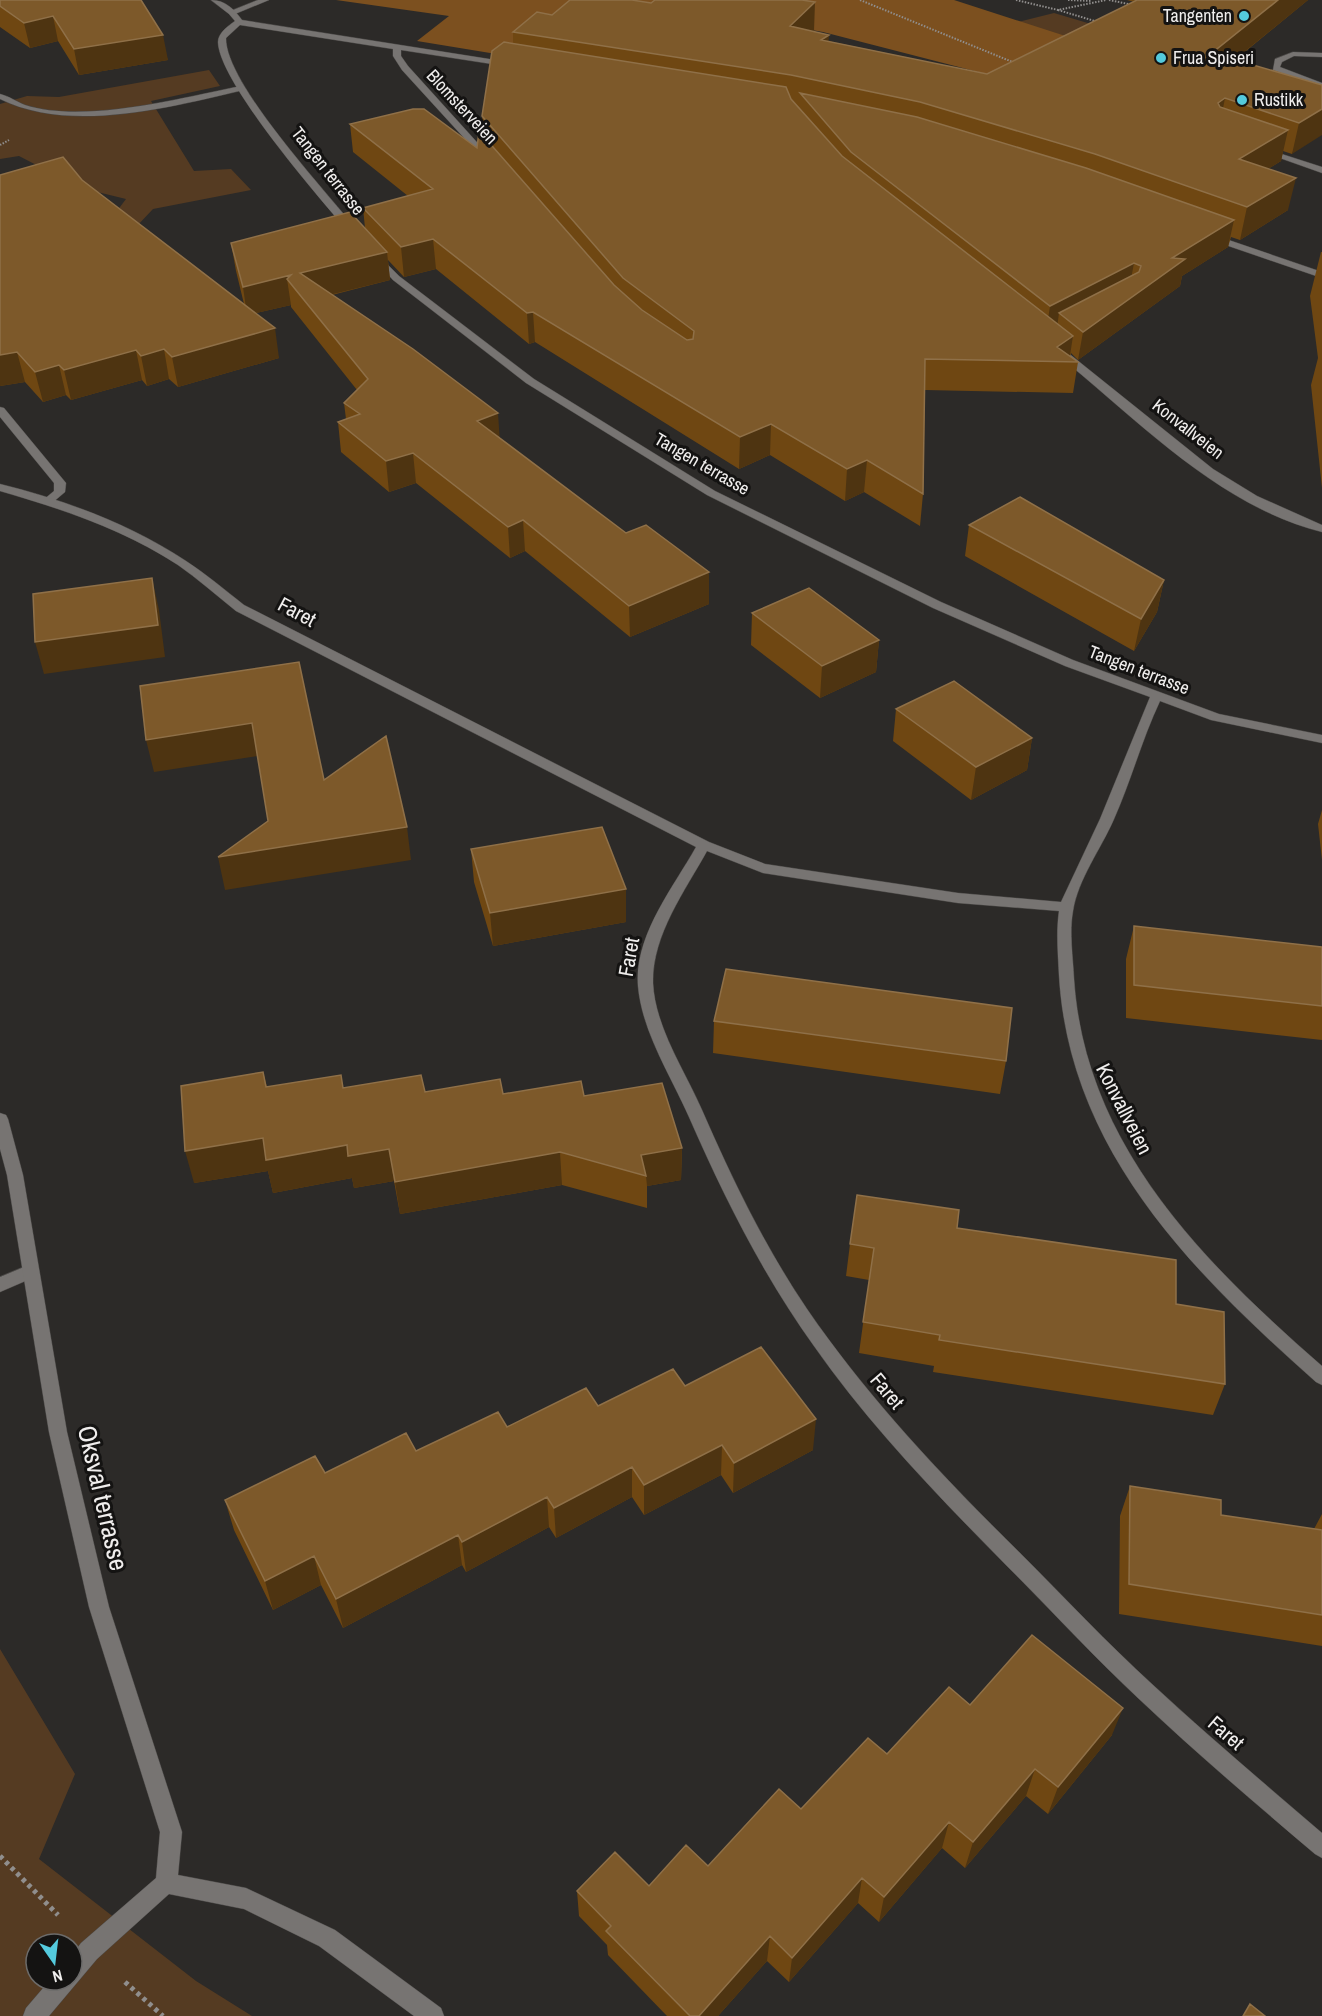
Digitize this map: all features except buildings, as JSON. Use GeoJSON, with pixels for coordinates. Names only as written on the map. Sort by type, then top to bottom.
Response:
{"type":"FeatureCollection","features":[{"type":"Feature","properties":{"kind":"street"},"geometry":{"type":"LineString","coordinates":[[215,0],[232,12],[239,22]]}},
{"type":"Feature","properties":{"kind":"street"},"geometry":{"type":"LineString","coordinates":[[232,12],[265,0]]}},
{"type":"Feature","properties":{"kind":"street","name":"Blomsterveien"},"geometry":{"type":"LineString","coordinates":[[239,22],[523,67]]}},
{"type":"Feature","properties":{"kind":"street","name":"Tangen terrasse"},"geometry":{"type":"LineString","coordinates":[[239,22],[228,29],[222,42],[225,59],[241,88],[298,164],[396,278],[530,381],[711,493],[937,605],[1156,697],[1216,717],[1322,739]]}},
{"type":"Feature","properties":{"kind":"street","name":"Blomsterveien"},"geometry":{"type":"LineString","coordinates":[[398,46],[397,56],[405,68],[495,167]]}},
{"type":"Feature","properties":{"kind":"street"},"geometry":{"type":"LineString","coordinates":[[1322,55],[1293,54],[1278,61],[1276,68],[1322,86]]}},
{"type":"Feature","properties":{"kind":"street"},"geometry":{"type":"LineString","coordinates":[[0,96],[31,108],[91,112],[133,108],[241,88]]}},
{"type":"Feature","properties":{"kind":"street"},"geometry":{"type":"LineString","coordinates":[[1249,145],[1322,170]]}},
{"type":"Feature","properties":{"kind":"street"},"geometry":{"type":"LineString","coordinates":[[1206,235],[1322,275]]}},
{"type":"Feature","properties":{"kind":"street","name":"Konvallveien"},"geometry":{"type":"LineString","coordinates":[[1053,346],[1161,435],[1232,487],[1289,516],[1322,529]]}},
{"type":"Feature","properties":{"kind":"street"},"geometry":{"type":"LineString","coordinates":[[0,410],[60,483],[59,492],[48,501]]}},
{"type":"Feature","properties":{"kind":"street","name":"Faret"},"geometry":{"type":"LineString","coordinates":[[0,486],[48,501],[121,530],[174,558],[240,608],[704,845],[763,868],[958,898],[1066,907]]}},
{"type":"Feature","properties":{"kind":"street","name":"Konvallveien"},"geometry":{"type":"LineString","coordinates":[[1156,697],[1108,817],[1066,907],[1064,973],[1067,1015],[1078,1064],[1098,1112],[1148,1196],[1188,1248],[1256,1321],[1322,1377]]}},
{"type":"Feature","properties":{"kind":"street","name":"Faret"},"geometry":{"type":"LineString","coordinates":[[704,845],[665,912],[646,972],[646,992],[652,1013],[702,1126],[763,1255],[800,1313],[840,1368],[912,1456],[1163,1707],[1322,1847]]}},
{"type":"Feature","properties":{"kind":"street","name":"Oksval terrasse"},"geometry":{"type":"LineString","coordinates":[[0,1119],[15,1175],[58,1432],[99,1607],[171,1832],[166,1883]]}},
{"type":"Feature","properties":{"kind":"street"},"geometry":{"type":"LineString","coordinates":[[0,1285],[31,1271]]}},
{"type":"Feature","properties":{"kind":"street"},"geometry":{"type":"LineString","coordinates":[[84,1957],[166,1883],[246,1899],[327,1938],[433,2016]]}},
{"type":"Feature","properties":{"kind":"street"},"geometry":{"type":"LineString","coordinates":[[34,2016],[55,1992]]}},
{"type":"Feature","properties":{"kind":"path"},"geometry":{"type":"LineString","coordinates":[[860,0],[1021,65]]}},
{"type":"Feature","properties":{"kind":"path"},"geometry":{"type":"LineString","coordinates":[[1016,0],[1101,23]]}},
{"type":"Feature","properties":{"kind":"path"},"geometry":{"type":"LineString","coordinates":[[1068,0],[1106,0],[1143,7]]}},
{"type":"Feature","properties":{"kind":"path"},"geometry":{"type":"LineString","coordinates":[[1058,10],[1106,0]]}},
{"type":"Feature","properties":{"kind":"shaded area"},"geometry":{"type":"Polygon","coordinates":[[[336,0],[954,0],[1084,42],[1025,84],[823,32],[678,6],[514,57],[417,41],[449,16],[336,0]]]}},
{"type":"Feature","properties":{"kind":"shaded area"},"geometry":{"type":"Polygon","coordinates":[[[1054,13],[1118,32],[1092,46],[1018,22],[1054,13]]]}},
{"type":"Feature","properties":{"kind":"shaded area"},"geometry":{"type":"Polygon","coordinates":[[[209,70],[220,86],[151,101],[194,171],[231,169],[251,190],[153,209],[136,227],[111,219],[126,199],[81,188],[19,156],[0,159],[0,104],[27,96],[59,97],[209,70]]]}},
{"type":"Feature","properties":{"kind":"shaded area"},"geometry":{"type":"Polygon","coordinates":[[[0,1649],[75,1774],[39,1859],[196,1981],[252,2016],[0,2016],[0,1649]]]}},
{"type":"Feature","properties":{"kind":"place","name":"Tangenten"},"geometry":{"type":"Point","coordinates":[1244,16]}},
{"type":"Feature","properties":{"kind":"place","name":"Frua Spiseri"},"geometry":{"type":"Point","coordinates":[1161,58]}},
{"type":"Feature","properties":{"kind":"place","name":"Rustikk"},"geometry":{"type":"Point","coordinates":[1242,100]}}]}
